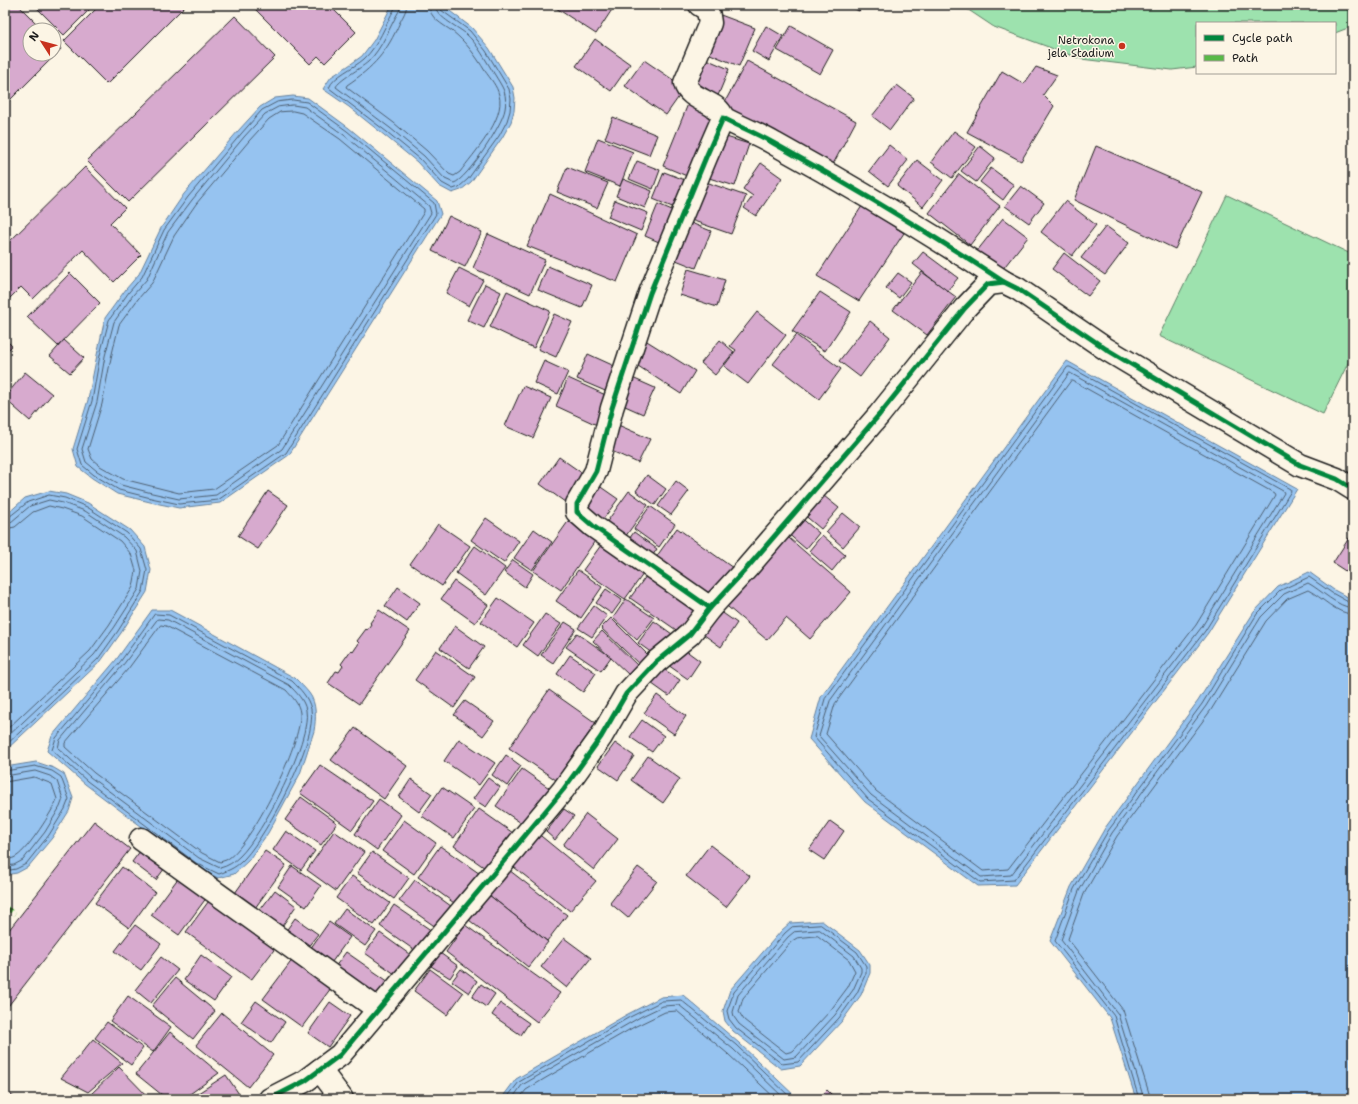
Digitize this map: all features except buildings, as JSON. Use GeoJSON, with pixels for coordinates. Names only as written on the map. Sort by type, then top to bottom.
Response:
{"type":"FeatureCollection","features":[{"type":"Feature","properties":{"kind":"street"},"geometry":{"type":"LineString","coordinates":[[700,5],[708,10],[710,23],[685,84],[686,88],[696,96],[718,108],[723,118],[650,293],[612,408],[596,471],[577,504],[577,512],[592,526],[710,608]]}},
{"type":"Feature","properties":{"kind":"street"},"geometry":{"type":"LineString","coordinates":[[723,118],[774,143],[952,248],[1025,294],[1106,349],[1300,465],[1337,479],[1353,489]]}},
{"type":"Feature","properties":{"kind":"street"},"geometry":{"type":"LineString","coordinates":[[270,1099],[305,1081],[340,1055],[563,790],[601,737],[626,694],[656,662],[690,634],[710,608],[747,568],[874,420],[965,308],[988,284],[1004,282]]}},
{"type":"Feature","properties":{"kind":"street"},"geometry":{"type":"LineString","coordinates":[[141,839],[379,1010]]}},
{"type":"Feature","properties":{"kind":"street"},"geometry":{"type":"LineString","coordinates":[[320,1070],[342,1099]]}},
{"type":"Feature","properties":{"kind":"green space","name":"Netrokona jela Stadium"},"geometry":{"type":"Polygon","coordinates":[[[961,5],[1353,5],[1353,26],[1336,33],[1336,22],[1196,22],[1196,67],[1172,70],[1081,59],[994,27],[961,5]]]}},
{"type":"Feature","properties":{"kind":"green space"},"geometry":{"type":"Polygon","coordinates":[[[1227,195],[1353,255],[1353,353],[1323,414],[1159,336],[1227,195]]]}},
{"type":"Feature","properties":{"kind":"water"},"geometry":{"type":"Polygon","coordinates":[[[392,5],[442,5],[472,28],[489,48],[513,87],[515,98],[511,122],[502,138],[471,182],[461,190],[452,193],[439,186],[417,162],[349,107],[323,89],[331,77],[362,56],[374,40],[392,5]]]}},
{"type":"Feature","properties":{"kind":"water"},"geometry":{"type":"Polygon","coordinates":[[[293,96],[308,98],[349,128],[437,201],[441,214],[289,455],[220,503],[179,508],[117,494],[78,467],[73,449],[88,400],[105,318],[139,274],[161,228],[184,194],[260,107],[275,98],[293,96]]]}},
{"type":"Feature","properties":{"kind":"water"},"geometry":{"type":"Polygon","coordinates":[[[1067,361],[1297,489],[1208,633],[1015,885],[978,886],[865,802],[809,739],[821,697],[1067,361]]]}},
{"type":"Feature","properties":{"kind":"water"},"geometry":{"type":"Polygon","coordinates":[[[49,491],[66,494],[88,503],[130,530],[145,547],[151,570],[147,592],[101,661],[5,751],[5,516],[25,498],[49,491]]]}},
{"type":"Feature","properties":{"kind":"water"},"geometry":{"type":"Polygon","coordinates":[[[1309,572],[1334,590],[1353,600],[1353,1099],[1136,1099],[1110,1018],[1050,941],[1071,887],[1105,828],[1198,701],[1254,612],[1278,587],[1309,572]]]}},
{"type":"Feature","properties":{"kind":"water"},"geometry":{"type":"Polygon","coordinates":[[[152,610],[170,610],[295,678],[312,697],[315,706],[314,731],[300,774],[268,833],[248,861],[234,874],[218,878],[194,866],[85,784],[47,751],[52,736],[116,660],[152,610]]]}},
{"type":"Feature","properties":{"kind":"water"},"geometry":{"type":"Polygon","coordinates":[[[36,762],[54,768],[64,774],[73,798],[69,811],[52,838],[28,867],[17,873],[5,875],[5,767],[36,762]]]}},
{"type":"Feature","properties":{"kind":"water"},"geometry":{"type":"Polygon","coordinates":[[[822,921],[860,950],[870,965],[870,973],[861,995],[842,1021],[800,1066],[781,1069],[733,1031],[725,1021],[723,1011],[730,990],[782,930],[790,923],[822,921]]]}},
{"type":"Feature","properties":{"kind":"water"},"geometry":{"type":"Polygon","coordinates":[[[683,995],[739,1043],[798,1099],[501,1099],[516,1079],[626,1015],[661,997],[683,995]]]}},
{"type":"Feature","properties":{"kind":"marked path"},"geometry":{"type":"LineString","coordinates":[[5,907],[15,914]]}},
{"type":"Feature","properties":{"kind":"cycle path"},"geometry":{"type":"LineString","coordinates":[[710,608],[593,526],[577,512],[577,504],[596,471],[612,408],[650,293],[723,118],[769,140],[804,160],[920,228],[1004,282]]}},
{"type":"Feature","properties":{"kind":"cycle path"},"geometry":{"type":"LineString","coordinates":[[270,1099],[305,1081],[340,1055],[563,790],[601,737],[626,694],[656,662],[690,634],[710,608],[747,568],[879,415],[965,308],[988,284],[1004,282],[1018,289],[1106,349],[1300,465],[1337,479],[1353,489]]}},
{"type":"Feature","properties":{"kind":"place","name":"Netrokona jela Stadium"},"geometry":{"type":"Point","coordinates":[1122,46]}}]}
